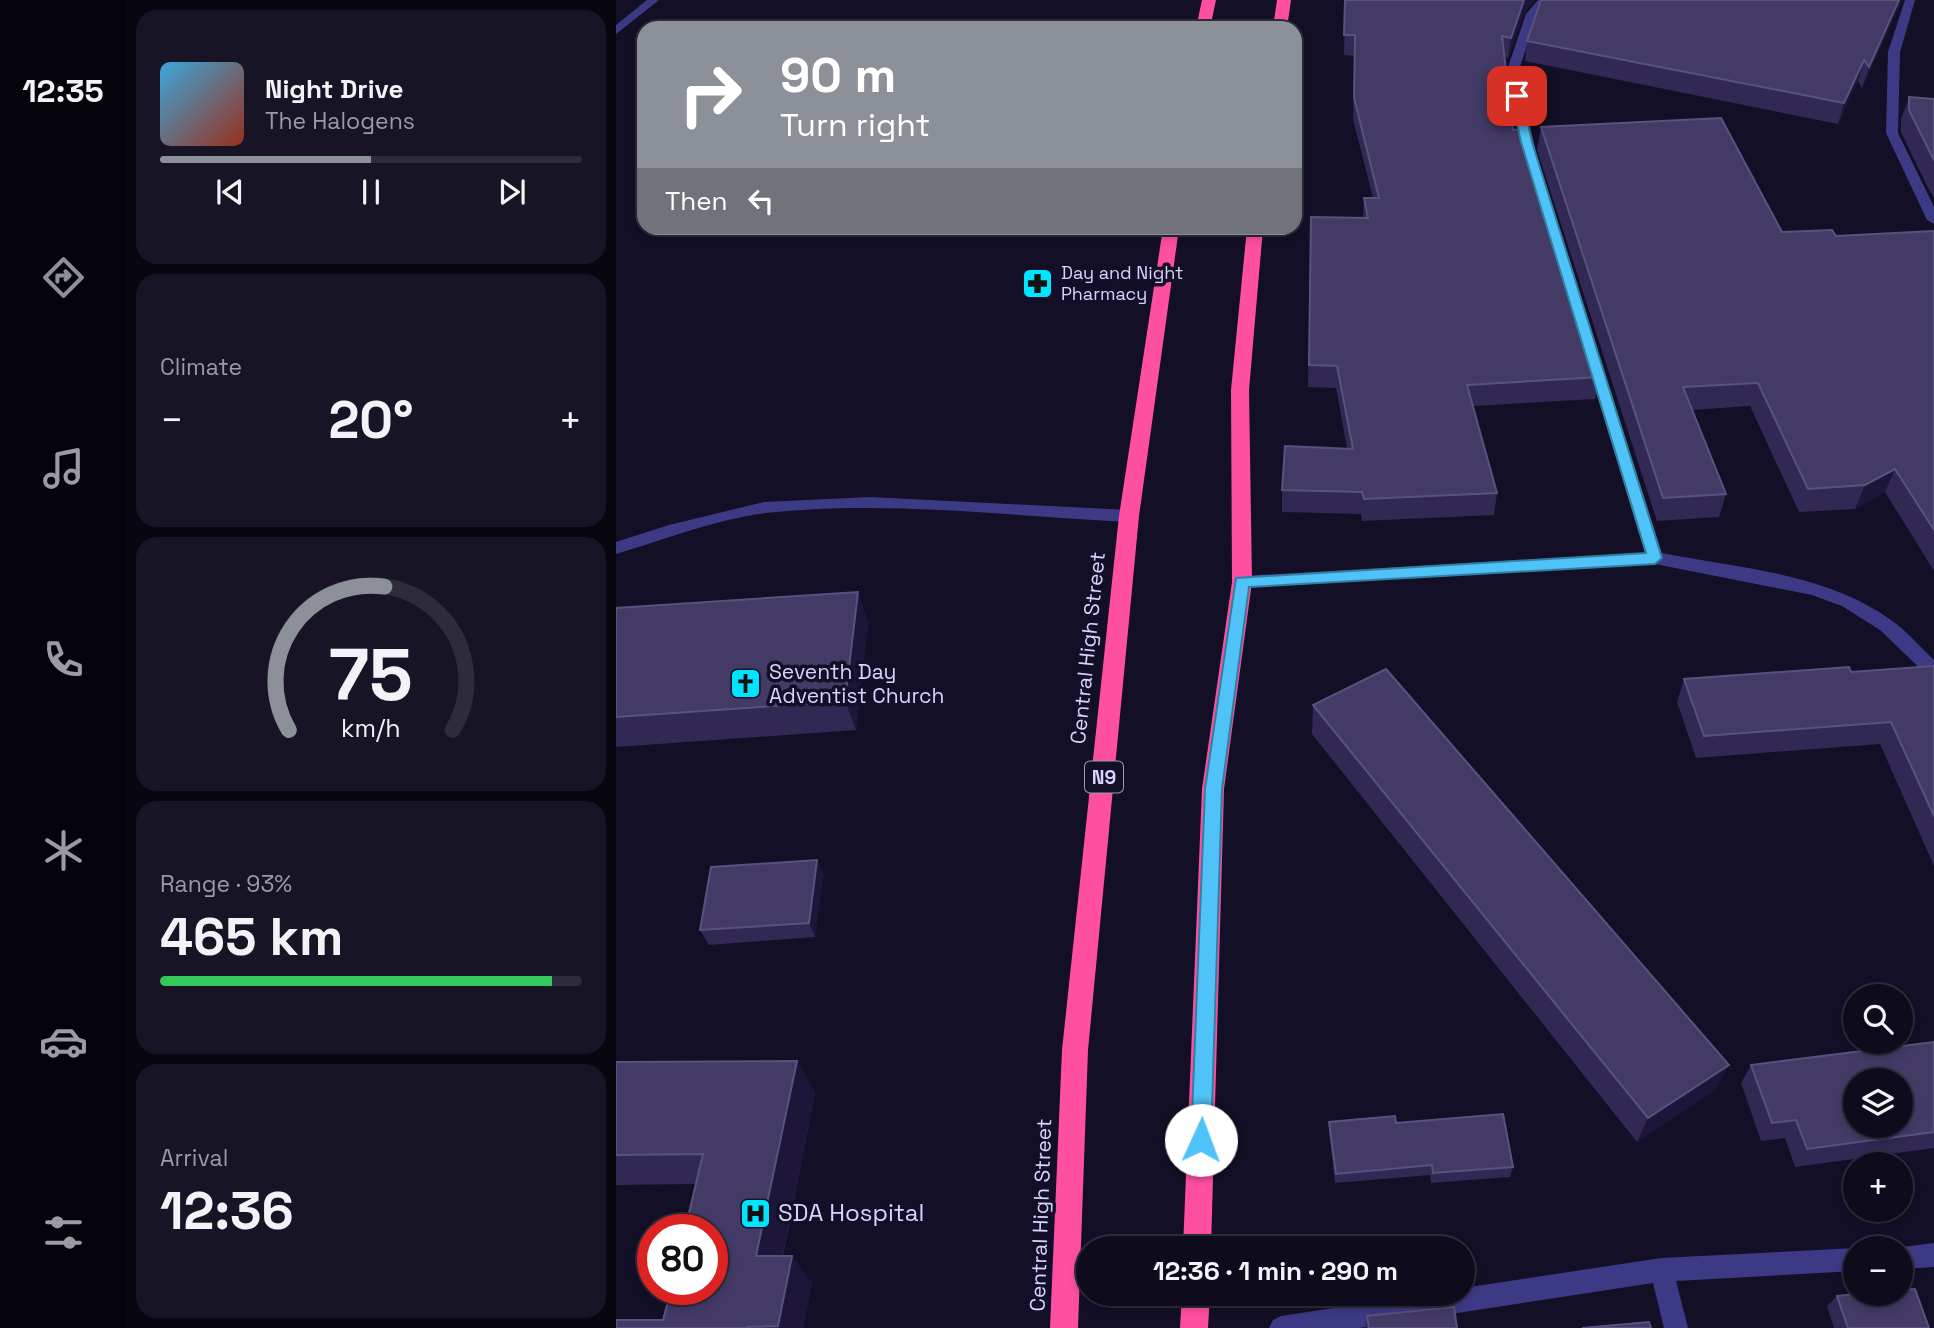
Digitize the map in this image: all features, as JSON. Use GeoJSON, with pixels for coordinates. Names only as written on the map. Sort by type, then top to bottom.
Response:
{"type":"FeatureCollection","features":[{"type":"Feature","properties":{"kind":"highway"},"geometry":{"type":"LineString","coordinates":[[1204,21],[1209,0]]}},
{"type":"Feature","properties":{"kind":"highway"},"geometry":{"type":"LineString","coordinates":[[1281,21],[1284,0]]}},
{"type":"Feature","properties":{"kind":"highway","name":"Central High Street"},"geometry":{"type":"LineString","coordinates":[[1064,1328],[1075,1050],[1129,516],[1170,235]]}},
{"type":"Feature","properties":{"kind":"highway"},"geometry":{"type":"LineString","coordinates":[[1197,1236],[1213,789],[1242,582],[1240,390],[1254,235]]}},
{"type":"Feature","properties":{"kind":"highway"},"geometry":{"type":"LineString","coordinates":[[1194,1328],[1195,1306]]}},
{"type":"Feature","properties":{"kind":"street"},"geometry":{"type":"LineString","coordinates":[[616,31],[654,0]]}},
{"type":"Feature","properties":{"kind":"street"},"geometry":{"type":"LineString","coordinates":[[1538,180],[1526,142],[1512,73],[1532,14],[1544,0]]}},
{"type":"Feature","properties":{"kind":"street"},"geometry":{"type":"LineString","coordinates":[[1910,0],[1894,52],[1892,134],[1934,220]]}},
{"type":"Feature","properties":{"kind":"street"},"geometry":{"type":"LineString","coordinates":[[1589,345],[1655,558]]}},
{"type":"Feature","properties":{"kind":"street"},"geometry":{"type":"LineString","coordinates":[[616,548],[669,531],[764,508],[870,503],[1129,516]]}},
{"type":"Feature","properties":{"kind":"street"},"geometry":{"type":"LineString","coordinates":[[1242,582],[1655,558],[1815,589],[1848,602],[1886,625],[1934,671]]}},
{"type":"Feature","properties":{"kind":"street"},"geometry":{"type":"LineString","coordinates":[[1913,1256],[1934,1255]]}},
{"type":"Feature","properties":{"kind":"street"},"geometry":{"type":"LineString","coordinates":[[1281,1328],[1661,1270],[1843,1260]]}},
{"type":"Feature","properties":{"kind":"street"},"geometry":{"type":"LineString","coordinates":[[1661,1270],[1676,1328]]}},
{"type":"Feature","properties":{"kind":"building"},"geometry":{"type":"Polygon","coordinates":[[[1345,0],[1524,0],[1511,38],[1502,36],[1513,130],[1523,129],[1600,377],[1467,385],[1497,493],[1364,499],[1362,492],[1282,490],[1285,446],[1353,449],[1337,366],[1309,365],[1311,217],[1368,218],[1364,198],[1379,198],[1354,98],[1355,35],[1344,35],[1345,0]]]}},
{"type":"Feature","properties":{"kind":"building"},"geometry":{"type":"Polygon","coordinates":[[[1541,0],[1899,0],[1869,67],[1864,60],[1844,103],[1527,41],[1541,0]]]}},
{"type":"Feature","properties":{"kind":"building"},"geometry":{"type":"Polygon","coordinates":[[[1909,97],[1934,99],[1934,160],[1909,110],[1909,97]]]}},
{"type":"Feature","properties":{"kind":"building"},"geometry":{"type":"Polygon","coordinates":[[[1721,118],[1782,232],[1832,230],[1836,236],[1934,231],[1934,530],[1895,469],[1865,485],[1808,489],[1758,383],[1683,387],[1726,494],[1663,498],[1541,127],[1721,118]]]}},
{"type":"Feature","properties":{"kind":"building","name":"Seventh Day Adventist Church"},"geometry":{"type":"Polygon","coordinates":[[[858,592],[845,701],[616,717],[616,608],[858,592]]]}},
{"type":"Feature","properties":{"kind":"building"},"geometry":{"type":"Polygon","coordinates":[[[1934,666],[1934,816],[1891,722],[1704,736],[1684,679],[1849,667],[1851,672],[1934,666]]]}},
{"type":"Feature","properties":{"kind":"building"},"geometry":{"type":"Polygon","coordinates":[[[1386,669],[1729,1065],[1648,1118],[1313,705],[1386,669]]]}},
{"type":"Feature","properties":{"kind":"building"},"geometry":{"type":"Polygon","coordinates":[[[817,860],[809,923],[700,930],[711,867],[817,860]]]}},
{"type":"Feature","properties":{"kind":"building"},"geometry":{"type":"Polygon","coordinates":[[[1934,1042],[1934,1132],[1913,1135],[1913,1068],[1843,1068],[1843,1138],[1889,1138],[1807,1149],[1796,1120],[1772,1123],[1751,1065],[1843,1053],[1913,1054],[1913,1045],[1934,1042]]]}},
{"type":"Feature","properties":{"kind":"building","name":"SDA Hospital"},"geometry":{"type":"Polygon","coordinates":[[[797,1061],[756,1256],[792,1256],[778,1326],[616,1328],[616,1320],[663,1320],[667,1305],[728,1305],[728,1214],[689,1214],[703,1154],[616,1155],[616,1062],[797,1061]]]}},
{"type":"Feature","properties":{"kind":"building"},"geometry":{"type":"Polygon","coordinates":[[[1503,1114],[1513,1167],[1433,1173],[1432,1165],[1336,1174],[1329,1122],[1395,1116],[1396,1123],[1503,1114]]]}},
{"type":"Feature","properties":{"kind":"building"},"geometry":{"type":"Polygon","coordinates":[[[1913,1289],[1929,1328],[1848,1328],[1837,1296],[1843,1295],[1843,1306],[1913,1306],[1913,1289]]]}},
{"type":"Feature","properties":{"kind":"building"},"geometry":{"type":"Polygon","coordinates":[[[1454,1307],[1457,1328],[1369,1328],[1367,1316],[1454,1307]]]}},
{"type":"Feature","properties":{"kind":"building"},"geometry":{"type":"Polygon","coordinates":[[[1649,1322],[1651,1328],[1582,1328],[1649,1322]]]}},
{"type":"Feature","properties":{"kind":"place","name":"Day and Night Pharmacy"},"geometry":{"type":"Point","coordinates":[1038,283]}},
{"type":"Feature","properties":{"kind":"place","name":"Seventh Day Adventist Church"},"geometry":{"type":"Point","coordinates":[746,684]}},
{"type":"Feature","properties":{"kind":"place","name":"SDA Hospital"},"geometry":{"type":"Point","coordinates":[755,1213]}},
{"type":"Feature","properties":{"kind":"route"},"geometry":{"type":"LineString","coordinates":[[1201,1140],[1213,789],[1242,582],[1655,558],[1526,142],[1517,96]]}}]}
